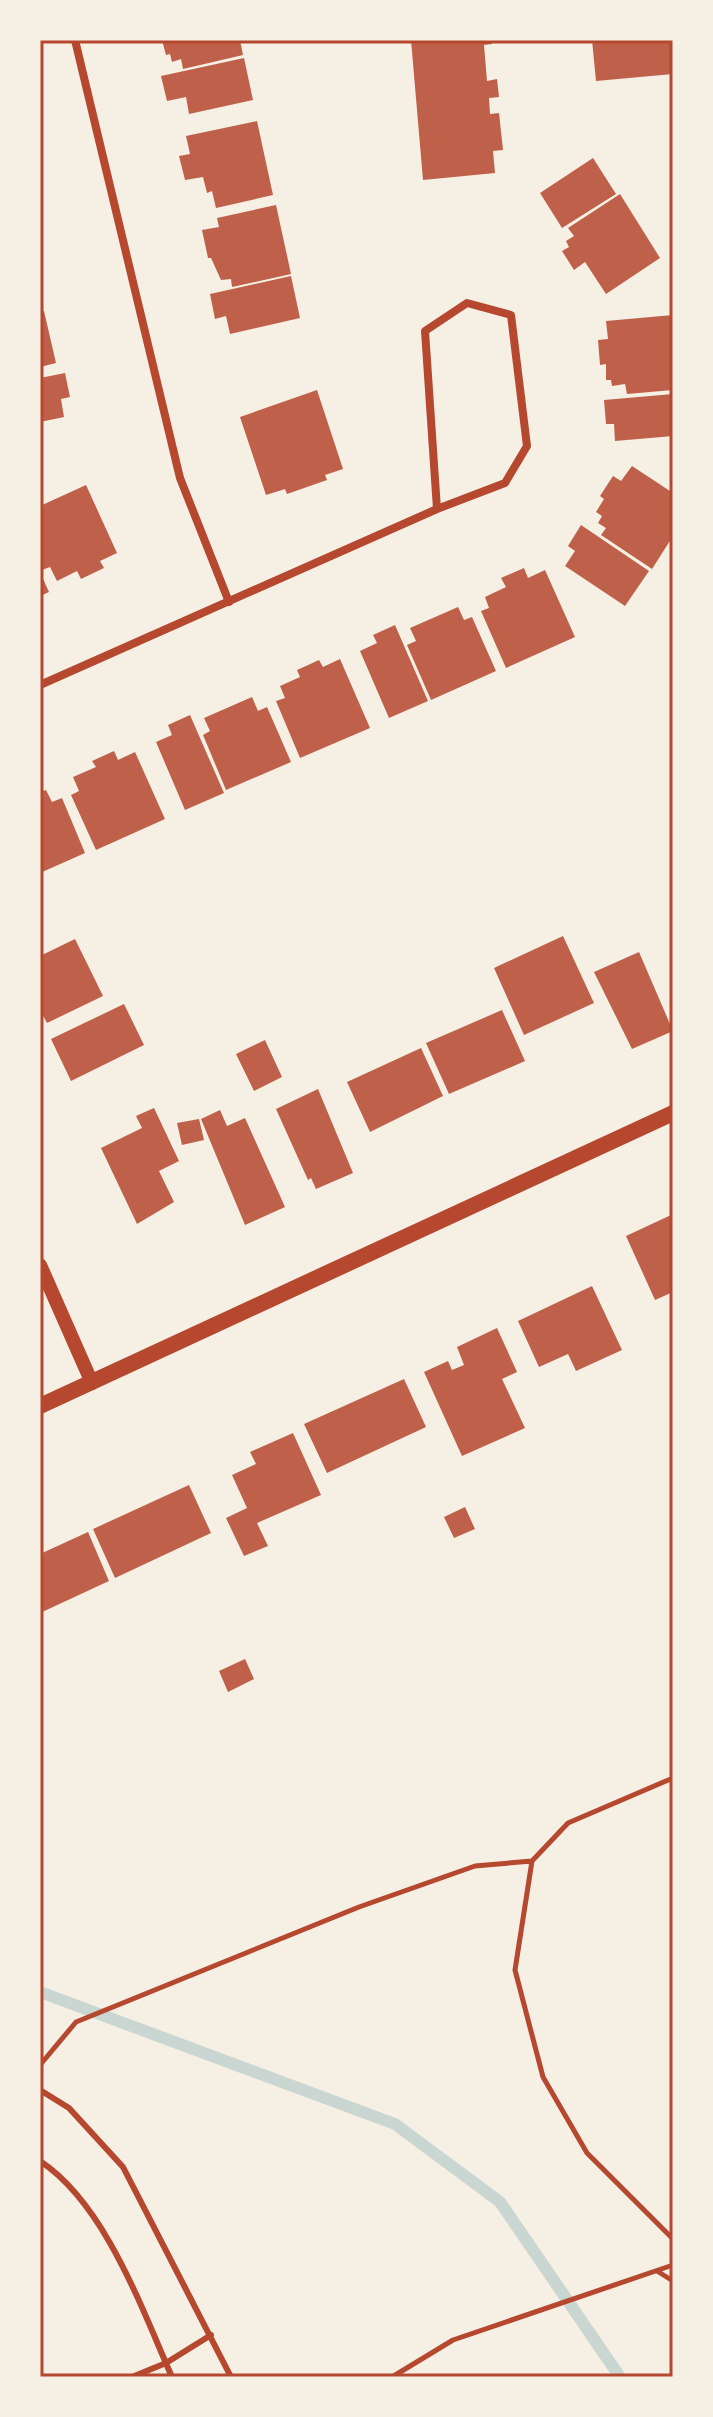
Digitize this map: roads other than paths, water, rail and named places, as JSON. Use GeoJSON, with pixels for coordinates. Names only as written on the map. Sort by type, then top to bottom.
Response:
{"type":"FeatureCollection","features":[{"type":"Feature","properties":{"kind":"main road"},"geometry":{"type":"LineString","coordinates":[[40,1406],[673,1113]]}},
{"type":"Feature","properties":{"kind":"street"},"geometry":{"type":"LineString","coordinates":[[75,40],[180,478],[229,602]]}},
{"type":"Feature","properties":{"kind":"street"},"geometry":{"type":"LineString","coordinates":[[40,685],[437,509],[505,483],[527,446],[511,315],[467,303],[425,331],[437,509]]}},
{"type":"Feature","properties":{"kind":"street"},"geometry":{"type":"LineString","coordinates":[[40,1265],[92,1383]]}},
{"type":"Feature","properties":{"kind":"lane"},"geometry":{"type":"LineString","coordinates":[[40,2090],[69,2108],[123,2167],[231,2377]]}},
{"type":"Feature","properties":{"kind":"lane"},"geometry":{"type":"LineString","coordinates":[[40,2161],[54,2170],[96,2215],[172,2377]]}},
{"type":"Feature","properties":{"kind":"lane"},"geometry":{"type":"LineString","coordinates":[[132,2377],[166,2363],[211,2335]]}},
{"type":"Feature","properties":{"kind":"waterway"},"geometry":{"type":"LineString","coordinates":[[40,1992],[395,2124],[500,2202],[620,2377]]}}]}
